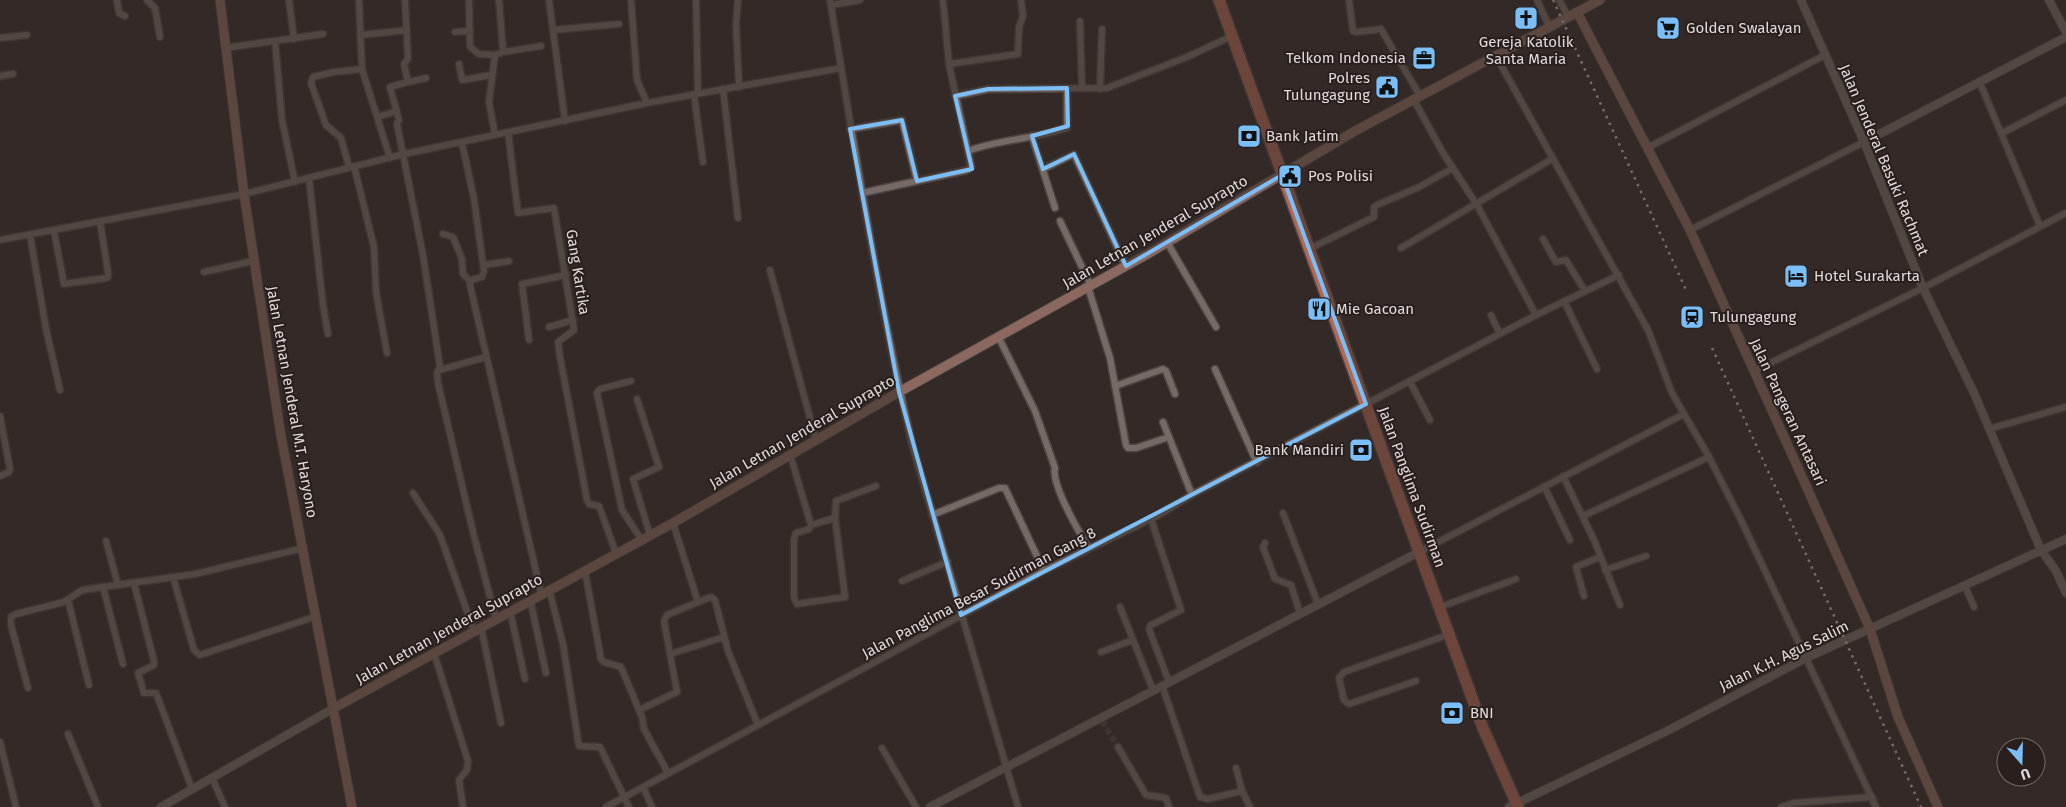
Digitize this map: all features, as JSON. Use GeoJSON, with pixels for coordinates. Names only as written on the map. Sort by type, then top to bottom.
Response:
{"type":"FeatureCollection","features":[{"type":"Feature","properties":{"kind":"highway","name":"Jalan Panglima Sudirman"},"geometry":{"type":"LineString","coordinates":[[1219,0],[1483,728],[1514,806]]}},
{"type":"Feature","properties":{"kind":"main road","name":"Jalan Letnan Jenderal M.T. Haryono"},"geometry":{"type":"LineString","coordinates":[[220,0],[244,194],[281,436],[304,548],[352,807]]}},
{"type":"Feature","properties":{"kind":"main road","name":"Jalan Letnan Jenderal Suprapto"},"geometry":{"type":"LineString","coordinates":[[334,708],[530,599],[673,523],[790,454],[1126,266],[1417,98],[1600,0]]}},
{"type":"Feature","properties":{"kind":"main road","name":"Jalan Pangeran Antasari"},"geometry":{"type":"LineString","coordinates":[[1577,12],[1690,230],[1870,629],[1898,717],[1938,807]]}},
{"type":"Feature","properties":{"kind":"street"},"geometry":{"type":"LineString","coordinates":[[117,0],[119,13],[125,16]]}},
{"type":"Feature","properties":{"kind":"street"},"geometry":{"type":"LineString","coordinates":[[146,0],[155,8],[160,37]]}},
{"type":"Feature","properties":{"kind":"street"},"geometry":{"type":"LineString","coordinates":[[289,0],[294,39]]}},
{"type":"Feature","properties":{"kind":"street"},"geometry":{"type":"LineString","coordinates":[[359,0],[362,69],[390,158]]}},
{"type":"Feature","properties":{"kind":"street"},"geometry":{"type":"LineString","coordinates":[[405,0],[408,59],[404,64],[408,82]]}},
{"type":"Feature","properties":{"kind":"street"},"geometry":{"type":"LineString","coordinates":[[469,0],[470,47],[475,52],[495,54],[541,46]]}},
{"type":"Feature","properties":{"kind":"street"},"geometry":{"type":"LineString","coordinates":[[498,0],[502,52]]}},
{"type":"Feature","properties":{"kind":"street"},"geometry":{"type":"LineString","coordinates":[[549,0],[565,121]]}},
{"type":"Feature","properties":{"kind":"street"},"geometry":{"type":"LineString","coordinates":[[631,0],[638,80],[647,103]]}},
{"type":"Feature","properties":{"kind":"street"},"geometry":{"type":"LineString","coordinates":[[696,0],[696,94],[703,162]]}},
{"type":"Feature","properties":{"kind":"street"},"geometry":{"type":"LineString","coordinates":[[738,0],[736,24],[739,87]]}},
{"type":"Feature","properties":{"kind":"street"},"geometry":{"type":"LineString","coordinates":[[860,0],[831,2],[850,129],[899,392],[932,515],[1018,807]]}},
{"type":"Feature","properties":{"kind":"street"},"geometry":{"type":"LineString","coordinates":[[862,192],[970,168],[968,150],[949,64],[943,0]]}},
{"type":"Feature","properties":{"kind":"street"},"geometry":{"type":"LineString","coordinates":[[949,64],[1018,54],[1019,28],[1023,16],[1021,0]]}},
{"type":"Feature","properties":{"kind":"street"},"geometry":{"type":"LineString","coordinates":[[1348,0],[1353,30],[1357,32],[1381,29],[1453,168],[1477,205],[1536,315]]}},
{"type":"Feature","properties":{"kind":"street"},"geometry":{"type":"LineString","coordinates":[[1537,0],[1549,26]]}},
{"type":"Feature","properties":{"kind":"street"},"geometry":{"type":"LineString","coordinates":[[1559,0],[1568,16]]}},
{"type":"Feature","properties":{"kind":"street","name":"Jalan Jenderal Basuki Rachmat"},"geometry":{"type":"LineString","coordinates":[[1801,0],[1864,142],[1923,288],[1974,393],[2041,550],[2056,571],[2066,593]]}},
{"type":"Feature","properties":{"kind":"street"},"geometry":{"type":"LineString","coordinates":[[2049,0],[2066,32]]}},
{"type":"Feature","properties":{"kind":"street"},"geometry":{"type":"LineString","coordinates":[[1080,21],[1082,88]]}},
{"type":"Feature","properties":{"kind":"street"},"geometry":{"type":"LineString","coordinates":[[553,30],[620,24]]}},
{"type":"Feature","properties":{"kind":"street"},"geometry":{"type":"LineString","coordinates":[[1100,89],[1102,29]]}},
{"type":"Feature","properties":{"kind":"street"},"geometry":{"type":"LineString","coordinates":[[362,35],[407,30]]}},
{"type":"Feature","properties":{"kind":"street"},"geometry":{"type":"LineString","coordinates":[[455,32],[470,31]]}},
{"type":"Feature","properties":{"kind":"street"},"geometry":{"type":"LineString","coordinates":[[0,38],[27,34]]}},
{"type":"Feature","properties":{"kind":"street"},"geometry":{"type":"LineString","coordinates":[[225,48],[323,34]]}},
{"type":"Feature","properties":{"kind":"street"},"geometry":{"type":"LineString","coordinates":[[955,96],[988,89],[1100,89],[1126,82],[1232,36]]}},
{"type":"Feature","properties":{"kind":"street"},"geometry":{"type":"LineString","coordinates":[[1690,230],[1980,83],[2066,37]]}},
{"type":"Feature","properties":{"kind":"street"},"geometry":{"type":"LineString","coordinates":[[275,40],[282,120],[296,182]]}},
{"type":"Feature","properties":{"kind":"street"},"geometry":{"type":"LineString","coordinates":[[495,54],[490,102],[495,135]]}},
{"type":"Feature","properties":{"kind":"street"},"geometry":{"type":"LineString","coordinates":[[1649,148],[1825,55]]}},
{"type":"Feature","properties":{"kind":"street"},"geometry":{"type":"LineString","coordinates":[[1496,56],[1648,330],[1658,360],[1684,414],[1709,457],[1876,807]]}},
{"type":"Feature","properties":{"kind":"street"},"geometry":{"type":"LineString","coordinates":[[459,64],[462,80],[492,75]]}},
{"type":"Feature","properties":{"kind":"street"},"geometry":{"type":"LineString","coordinates":[[0,240],[30,236],[244,194],[404,154],[647,103],[840,68]]}},
{"type":"Feature","properties":{"kind":"street"},"geometry":{"type":"LineString","coordinates":[[362,69],[327,73],[313,77],[311,82],[326,125],[341,138],[352,167],[374,247],[376,292],[387,353]]}},
{"type":"Feature","properties":{"kind":"street"},"geometry":{"type":"LineString","coordinates":[[0,76],[13,74]]}},
{"type":"Feature","properties":{"kind":"street"},"geometry":{"type":"LineString","coordinates":[[426,78],[390,87],[399,120],[397,124],[423,255],[440,370],[437,373],[438,383],[474,536],[496,619]]}},
{"type":"Feature","properties":{"kind":"street"},"geometry":{"type":"LineString","coordinates":[[1980,83],[2040,226]]}},
{"type":"Feature","properties":{"kind":"street"},"geometry":{"type":"LineString","coordinates":[[968,150],[992,142],[1032,136],[1068,126],[1067,88]]}},
{"type":"Feature","properties":{"kind":"street"},"geometry":{"type":"LineString","coordinates":[[723,89],[738,218]]}},
{"type":"Feature","properties":{"kind":"street"},"geometry":{"type":"LineString","coordinates":[[2002,133],[2066,100]]}},
{"type":"Feature","properties":{"kind":"street"},"geometry":{"type":"LineString","coordinates":[[377,117],[397,111]]}},
{"type":"Feature","properties":{"kind":"street"},"geometry":{"type":"LineString","coordinates":[[850,129],[902,120],[917,181]]}},
{"type":"Feature","properties":{"kind":"street","name":"Gang Kartika"},"geometry":{"type":"LineString","coordinates":[[508,132],[518,213],[554,208],[574,330],[572,334],[558,342],[560,357],[587,500],[589,504],[599,506],[616,553]]}},
{"type":"Feature","properties":{"kind":"street"},"geometry":{"type":"LineString","coordinates":[[1032,136],[1055,208]]}},
{"type":"Feature","properties":{"kind":"street"},"geometry":{"type":"LineString","coordinates":[[462,143],[474,199],[484,265],[482,277],[470,281]]}},
{"type":"Feature","properties":{"kind":"street"},"geometry":{"type":"LineString","coordinates":[[1043,169],[1074,154],[1126,266]]}},
{"type":"Feature","properties":{"kind":"street"},"geometry":{"type":"LineString","coordinates":[[1401,248],[1477,205],[1499,189],[1552,159]]}},
{"type":"Feature","properties":{"kind":"street"},"geometry":{"type":"LineString","coordinates":[[1309,249],[1374,217],[1374,207],[1377,204],[1419,187],[1453,168]]}},
{"type":"Feature","properties":{"kind":"street"},"geometry":{"type":"LineString","coordinates":[[308,178],[328,334]]}},
{"type":"Feature","properties":{"kind":"street"},"geometry":{"type":"LineString","coordinates":[[1754,371],[1923,288],[2066,213]]}},
{"type":"Feature","properties":{"kind":"street"},"geometry":{"type":"LineString","coordinates":[[1060,220],[1089,287],[1110,358],[1128,448],[1136,448],[1169,437]]}},
{"type":"Feature","properties":{"kind":"street"},"geometry":{"type":"LineString","coordinates":[[54,231],[64,284],[106,278],[108,277],[108,272],[100,222]]}},
{"type":"Feature","properties":{"kind":"street"},"geometry":{"type":"LineString","coordinates":[[443,234],[453,237],[462,259],[463,274],[470,281],[486,357],[545,591],[563,644],[578,745],[581,747],[600,748],[629,807]]}},
{"type":"Feature","properties":{"kind":"street"},"geometry":{"type":"LineString","coordinates":[[30,236],[46,329],[60,390]]}},
{"type":"Feature","properties":{"kind":"street"},"geometry":{"type":"LineString","coordinates":[[1543,239],[1556,262],[1566,260],[1585,291]]}},
{"type":"Feature","properties":{"kind":"street"},"geometry":{"type":"LineString","coordinates":[[1168,242],[1216,327]]}},
{"type":"Feature","properties":{"kind":"street"},"geometry":{"type":"LineString","coordinates":[[204,272],[254,261]]}},
{"type":"Feature","properties":{"kind":"street"},"geometry":{"type":"LineString","coordinates":[[484,265],[509,261]]}},
{"type":"Feature","properties":{"kind":"street"},"geometry":{"type":"LineString","coordinates":[[770,270],[816,440]]}},
{"type":"Feature","properties":{"kind":"street"},"geometry":{"type":"LineString","coordinates":[[529,340],[522,284],[566,275]]}},
{"type":"Feature","properties":{"kind":"street","name":"Jalan Panglima Besar Sudirman Gang 8"},"geometry":{"type":"LineString","coordinates":[[606,807],[1044,571],[1151,519],[1192,495],[1536,315],[1619,275]]}},
{"type":"Feature","properties":{"kind":"street"},"geometry":{"type":"LineString","coordinates":[[1564,301],[1597,369]]}},
{"type":"Feature","properties":{"kind":"street"},"geometry":{"type":"LineString","coordinates":[[1491,315],[1500,334]]}},
{"type":"Feature","properties":{"kind":"street"},"geometry":{"type":"LineString","coordinates":[[548,326],[573,320]]}},
{"type":"Feature","properties":{"kind":"street"},"geometry":{"type":"LineString","coordinates":[[998,336],[1040,425],[1055,468],[1053,475],[1060,496],[1088,548]]}},
{"type":"Feature","properties":{"kind":"street"},"geometry":{"type":"LineString","coordinates":[[440,370],[486,357]]}},
{"type":"Feature","properties":{"kind":"street"},"geometry":{"type":"LineString","coordinates":[[1115,386],[1163,369],[1166,371],[1175,394]]}},
{"type":"Feature","properties":{"kind":"street"},"geometry":{"type":"LineString","coordinates":[[1215,369],[1257,462]]}},
{"type":"Feature","properties":{"kind":"street"},"geometry":{"type":"LineString","coordinates":[[631,381],[600,389],[597,394],[622,510],[628,522],[646,537]]}},
{"type":"Feature","properties":{"kind":"street"},"geometry":{"type":"LineString","coordinates":[[1410,382],[1430,420]]}},
{"type":"Feature","properties":{"kind":"street"},"geometry":{"type":"LineString","coordinates":[[637,399],[659,467],[633,478],[646,537]]}},
{"type":"Feature","properties":{"kind":"street"},"geometry":{"type":"LineString","coordinates":[[1989,429],[2066,407]]}},
{"type":"Feature","properties":{"kind":"street"},"geometry":{"type":"LineString","coordinates":[[933,806],[1684,414]]}},
{"type":"Feature","properties":{"kind":"street"},"geometry":{"type":"LineString","coordinates":[[0,416],[10,469],[9,472],[0,476]]}},
{"type":"Feature","properties":{"kind":"street"},"geometry":{"type":"LineString","coordinates":[[1163,422],[1192,495]]}},
{"type":"Feature","properties":{"kind":"street"},"geometry":{"type":"LineString","coordinates":[[790,454],[811,525]]}},
{"type":"Feature","properties":{"kind":"street"},"geometry":{"type":"LineString","coordinates":[[1583,516],[1709,457]]}},
{"type":"Feature","properties":{"kind":"street"},"geometry":{"type":"LineString","coordinates":[[1564,476],[1583,516],[1620,605]]}},
{"type":"Feature","properties":{"kind":"street"},"geometry":{"type":"LineString","coordinates":[[835,518],[811,525],[810,528],[796,533],[794,539],[794,598],[797,604],[845,597],[835,518],[837,499],[876,486]]}},
{"type":"Feature","properties":{"kind":"street"},"geometry":{"type":"LineString","coordinates":[[1544,486],[1570,540]]}},
{"type":"Feature","properties":{"kind":"street"},"geometry":{"type":"LineString","coordinates":[[932,515],[999,488],[1005,488],[1044,571]]}},
{"type":"Feature","properties":{"kind":"street"},"geometry":{"type":"LineString","coordinates":[[413,493],[440,536],[478,629],[501,723]]}},
{"type":"Feature","properties":{"kind":"street"},"geometry":{"type":"LineString","coordinates":[[1283,513],[1318,604]]}},
{"type":"Feature","properties":{"kind":"street"},"geometry":{"type":"LineString","coordinates":[[1151,519],[1181,610],[1151,626],[1149,629],[1200,797],[1208,800],[1242,791]]}},
{"type":"Feature","properties":{"kind":"street"},"geometry":{"type":"LineString","coordinates":[[673,523],[698,602]]}},
{"type":"Feature","properties":{"kind":"street","name":"Jalan K.H. Agus Salim"},"geometry":{"type":"LineString","coordinates":[[1514,806],[1665,732],[1806,658],[2066,539]]}},
{"type":"Feature","properties":{"kind":"street"},"geometry":{"type":"LineString","coordinates":[[106,542],[118,585]]}},
{"type":"Feature","properties":{"kind":"street"},"geometry":{"type":"LineString","coordinates":[[1265,543],[1263,547],[1274,577],[1277,581],[1290,585],[1300,613]]}},
{"type":"Feature","properties":{"kind":"street"},"geometry":{"type":"LineString","coordinates":[[28,688],[11,625],[11,617],[68,600],[78,591],[227,567],[304,548]]}},
{"type":"Feature","properties":{"kind":"street"},"geometry":{"type":"LineString","coordinates":[[1605,570],[1646,556]]}},
{"type":"Feature","properties":{"kind":"street"},"geometry":{"type":"LineString","coordinates":[[1584,596],[1576,567],[1600,557]]}},
{"type":"Feature","properties":{"kind":"street"},"geometry":{"type":"LineString","coordinates":[[902,581],[947,562]]}},
{"type":"Feature","properties":{"kind":"street"},"geometry":{"type":"LineString","coordinates":[[585,571],[601,659],[621,667],[639,710],[644,729],[668,773]]}},
{"type":"Feature","properties":{"kind":"street"},"geometry":{"type":"LineString","coordinates":[[173,577],[194,650],[200,654],[317,616]]}},
{"type":"Feature","properties":{"kind":"street"},"geometry":{"type":"LineString","coordinates":[[1440,607],[1516,579]]}},
{"type":"Feature","properties":{"kind":"street"},"geometry":{"type":"LineString","coordinates":[[134,583],[154,661],[154,665],[138,673],[144,693],[154,691],[156,693],[192,789]]}},
{"type":"Feature","properties":{"kind":"street"},"geometry":{"type":"LineString","coordinates":[[1965,586],[1974,607]]}},
{"type":"Feature","properties":{"kind":"street"},"geometry":{"type":"LineString","coordinates":[[103,587],[123,664]]}},
{"type":"Feature","properties":{"kind":"street"},"geometry":{"type":"LineString","coordinates":[[639,710],[677,692],[665,618],[698,602],[713,598],[724,636],[758,725]]}},
{"type":"Feature","properties":{"kind":"street"},"geometry":{"type":"LineString","coordinates":[[530,599],[546,673]]}},
{"type":"Feature","properties":{"kind":"street"},"geometry":{"type":"LineString","coordinates":[[68,600],[89,685]]}},
{"type":"Feature","properties":{"kind":"street"},"geometry":{"type":"LineString","coordinates":[[1120,607],[1153,690]]}},
{"type":"Feature","properties":{"kind":"street"},"geometry":{"type":"LineString","coordinates":[[510,611],[525,680]]}},
{"type":"Feature","properties":{"kind":"street"},"geometry":{"type":"LineString","coordinates":[[1416,681],[1349,704],[1344,700],[1339,678],[1344,672],[1450,634]]}},
{"type":"Feature","properties":{"kind":"street"},"geometry":{"type":"LineString","coordinates":[[670,654],[724,636]]}},
{"type":"Feature","properties":{"kind":"street"},"geometry":{"type":"LineString","coordinates":[[1101,652],[1133,640]]}},
{"type":"Feature","properties":{"kind":"street"},"geometry":{"type":"LineString","coordinates":[[434,653],[468,761],[468,770],[458,780],[463,807]]}},
{"type":"Feature","properties":{"kind":"street"},"geometry":{"type":"LineString","coordinates":[[161,807],[334,708]]}},
{"type":"Feature","properties":{"kind":"street"},"geometry":{"type":"LineString","coordinates":[[68,734],[98,807]]}},
{"type":"Feature","properties":{"kind":"street"},"geometry":{"type":"LineString","coordinates":[[0,742],[16,807]]}},
{"type":"Feature","properties":{"kind":"street"},"geometry":{"type":"LineString","coordinates":[[1118,747],[1146,795],[1166,798],[1169,807]]}},
{"type":"Feature","properties":{"kind":"street"},"geometry":{"type":"LineString","coordinates":[[882,748],[916,807]]}},
{"type":"Feature","properties":{"kind":"street"},"geometry":{"type":"LineString","coordinates":[[1236,768],[1242,791],[1250,807]]}},
{"type":"Feature","properties":{"kind":"street"},"geometry":{"type":"LineString","coordinates":[[212,778],[225,807]]}},
{"type":"Feature","properties":{"kind":"street"},"geometry":{"type":"LineString","coordinates":[[643,787],[652,807]]}},
{"type":"Feature","properties":{"kind":"street"},"geometry":{"type":"LineString","coordinates":[[1781,807],[1787,804],[1819,804],[1872,797]]}},
{"type":"Feature","properties":{"kind":"highlighted area"},"geometry":{"type":"Polygon","coordinates":[[[1067,88],[1068,126],[1032,136],[1043,169],[1074,154],[1126,266],[1282,175],[1366,404],[961,615],[899,392],[850,129],[902,120],[917,181],[972,169],[955,96],[988,89],[1067,88]]]}},
{"type":"Feature","properties":{"kind":"tunnel"},"geometry":{"type":"LineString","coordinates":[[1102,721],[1118,747]]}},
{"type":"Feature","properties":{"kind":"railway"},"geometry":{"type":"LineString","coordinates":[[1553,0],[1687,292]]}},
{"type":"Feature","properties":{"kind":"railway"},"geometry":{"type":"LineString","coordinates":[[1712,348],[1921,807]]}},
{"type":"Feature","properties":{"kind":"place","name":"Gereja Katolik Santa Maria"},"geometry":{"type":"Point","coordinates":[1526,18]}},
{"type":"Feature","properties":{"kind":"place","name":"Golden Swalayan"},"geometry":{"type":"Point","coordinates":[1668,28]}},
{"type":"Feature","properties":{"kind":"place","name":"Telkom Indonesia"},"geometry":{"type":"Point","coordinates":[1424,58]}},
{"type":"Feature","properties":{"kind":"place","name":"Polres Tulungagung"},"geometry":{"type":"Point","coordinates":[1387,87]}},
{"type":"Feature","properties":{"kind":"place","name":"Bank Jatim"},"geometry":{"type":"Point","coordinates":[1249,136]}},
{"type":"Feature","properties":{"kind":"place","name":"Pos Polisi"},"geometry":{"type":"Point","coordinates":[1290,176]}},
{"type":"Feature","properties":{"kind":"place","name":"Hotel Surakarta"},"geometry":{"type":"Point","coordinates":[1796,276]}},
{"type":"Feature","properties":{"kind":"place","name":"Mie Gacoan"},"geometry":{"type":"Point","coordinates":[1319,309]}},
{"type":"Feature","properties":{"kind":"place","name":"Tulungagung"},"geometry":{"type":"Point","coordinates":[1692,317]}},
{"type":"Feature","properties":{"kind":"place","name":"Bank Mandiri"},"geometry":{"type":"Point","coordinates":[1361,450]}},
{"type":"Feature","properties":{"kind":"place","name":"BNI"},"geometry":{"type":"Point","coordinates":[1452,713]}}]}
